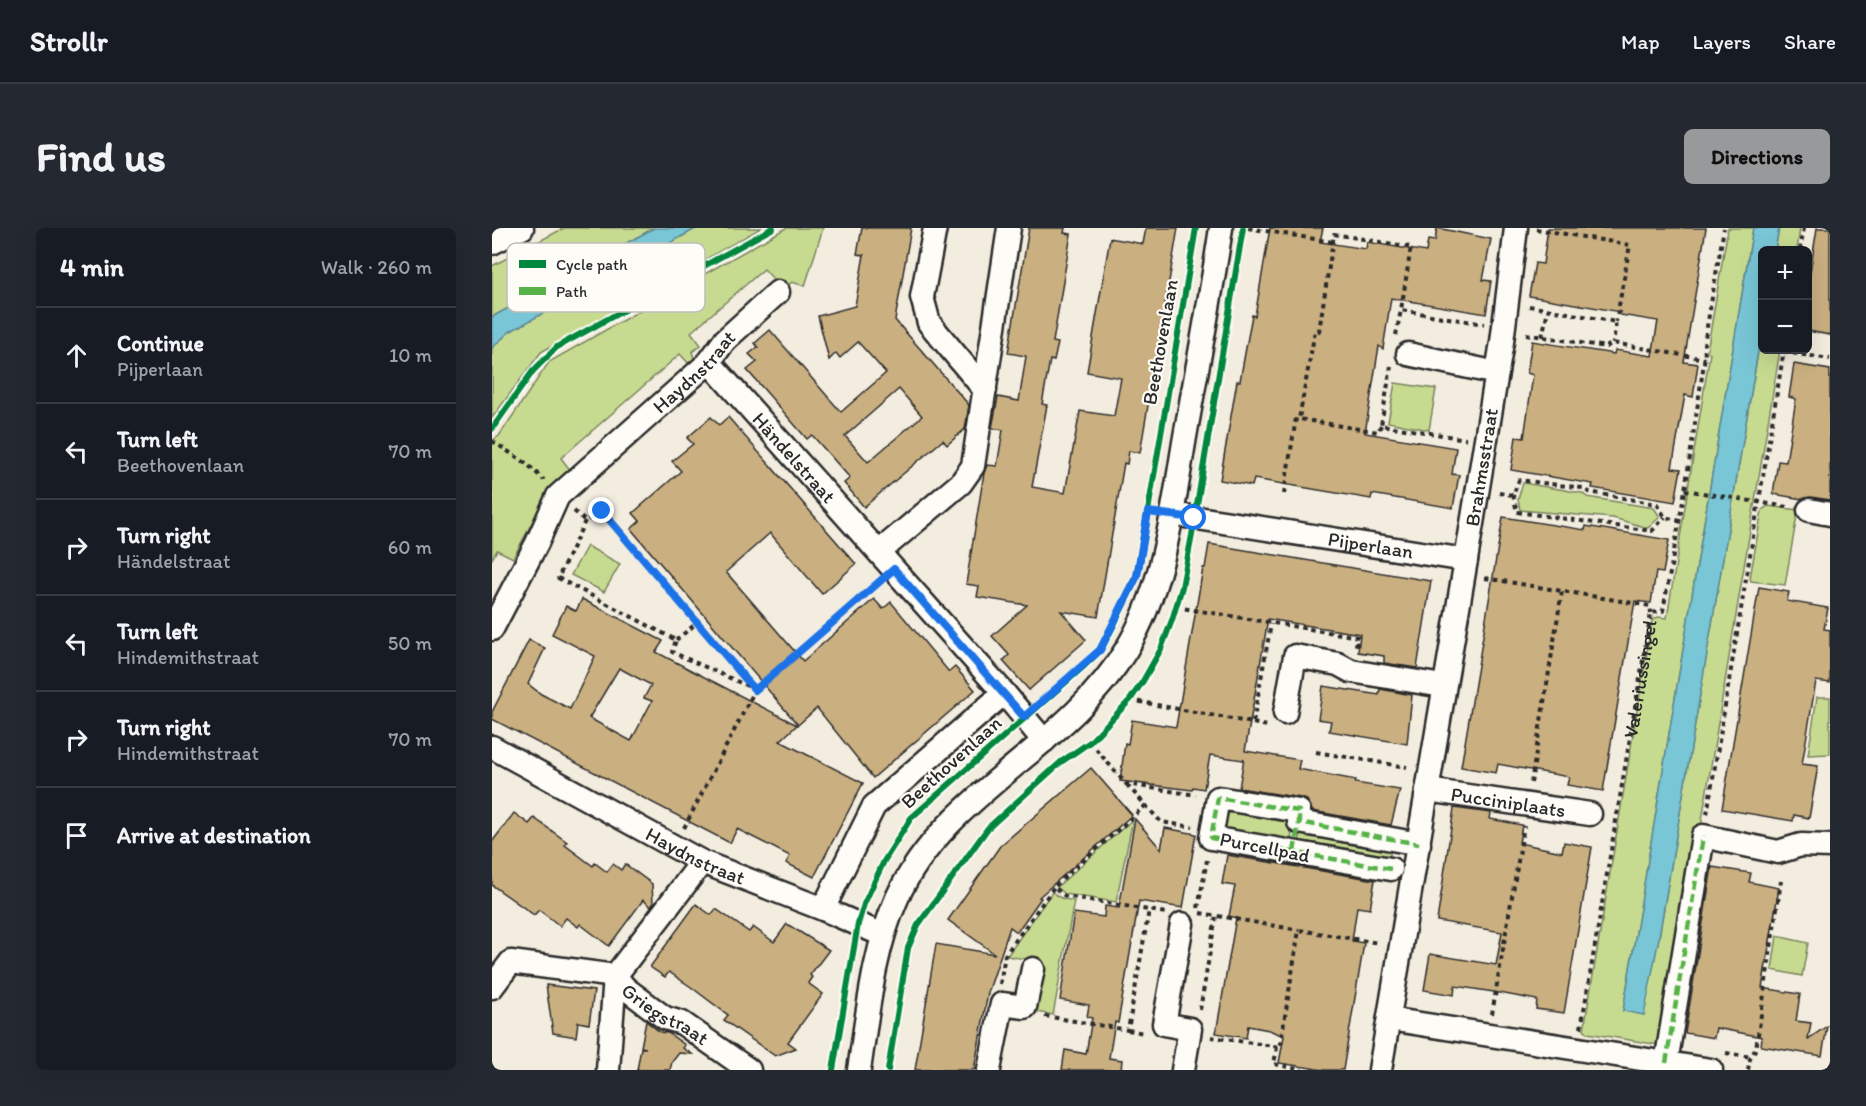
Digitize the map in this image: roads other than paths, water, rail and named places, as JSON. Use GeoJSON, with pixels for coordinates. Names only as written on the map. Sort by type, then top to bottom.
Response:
{"type":"FeatureCollection","features":[{"type":"Feature","properties":{"kind":"street"},"geometry":{"type":"LineString","coordinates":[[492,243],[522,228]]}},
{"type":"Feature","properties":{"kind":"street"},"geometry":{"type":"LineString","coordinates":[[935,228],[922,297],[929,322],[985,390]]}},
{"type":"Feature","properties":{"kind":"street"},"geometry":{"type":"LineString","coordinates":[[879,552],[962,483],[973,466],[1009,228]]}},
{"type":"Feature","properties":{"kind":"street","name":"Beethovenlaan"},"geometry":{"type":"LineString","coordinates":[[859,1070],[874,971],[883,935],[898,897],[919,861],[944,830],[1044,741],[1100,687],[1126,651],[1147,609],[1156,586],[1172,514],[1221,228]]}},
{"type":"Feature","properties":{"kind":"street","name":"Brahmsstraat"},"geometry":{"type":"LineString","coordinates":[[1465,567],[1497,373],[1516,228]]}},
{"type":"Feature","properties":{"kind":"street","name":"Haydnstraat"},"geometry":{"type":"LineString","coordinates":[[492,629],[537,543],[558,496],[709,362],[725,340],[778,292]]}},
{"type":"Feature","properties":{"kind":"street"},"geometry":{"type":"LineString","coordinates":[[1408,354],[1497,373]]}},
{"type":"Feature","properties":{"kind":"street","name":"Händelstraat"},"geometry":{"type":"LineString","coordinates":[[709,362],[1004,693],[1044,741]]}},
{"type":"Feature","properties":{"kind":"street","name":"Pijperlaan"},"geometry":{"type":"LineString","coordinates":[[1172,514],[1465,567]]}},
{"type":"Feature","properties":{"kind":"street"},"geometry":{"type":"LineString","coordinates":[[1380,1070],[1419,844],[1443,686],[1465,567]]}},
{"type":"Feature","properties":{"kind":"street"},"geometry":{"type":"LineString","coordinates":[[1285,713],[1295,656],[1338,664],[1351,671],[1443,686]]}},
{"type":"Feature","properties":{"kind":"street","name":"Beethovenlaan"},"geometry":{"type":"LineString","coordinates":[[823,909],[874,806],[1004,693]]}},
{"type":"Feature","properties":{"kind":"street","name":"Haydnstraat"},"geometry":{"type":"LineString","coordinates":[[492,747],[702,862],[883,935]]}},
{"type":"Feature","properties":{"kind":"street","name":"Pucciniplaats"},"geometry":{"type":"LineString","coordinates":[[1427,790],[1590,814]]}},
{"type":"Feature","properties":{"kind":"street","name":"Purcellpad"},"geometry":{"type":"LineString","coordinates":[[1391,869],[1294,852],[1211,834],[1218,798],[1299,811],[1299,822],[1419,844]]}},
{"type":"Feature","properties":{"kind":"street"},"geometry":{"type":"LineString","coordinates":[[1294,852],[1299,822]]}},
{"type":"Feature","properties":{"kind":"street"},"geometry":{"type":"LineString","coordinates":[[1665,1063],[1703,836],[1778,852],[1801,845],[1830,846]]}},
{"type":"Feature","properties":{"kind":"street"},"geometry":{"type":"LineString","coordinates":[[608,1070],[615,976],[702,862]]}},
{"type":"Feature","properties":{"kind":"street"},"geometry":{"type":"LineString","coordinates":[[1176,919],[1164,1024],[1190,1029],[1193,1034],[1183,1070]]}},
{"type":"Feature","properties":{"kind":"street"},"geometry":{"type":"LineString","coordinates":[[492,987],[511,962],[615,976]]}},
{"type":"Feature","properties":{"kind":"street"},"geometry":{"type":"LineString","coordinates":[[989,1070],[1002,1004],[1025,1007],[1033,969]]}},
{"type":"Feature","properties":{"kind":"street","name":"Griegstraat"},"geometry":{"type":"LineString","coordinates":[[615,976],[625,988],[665,1018],[682,1023],[749,1070]]}},
{"type":"Feature","properties":{"kind":"street"},"geometry":{"type":"LineString","coordinates":[[1389,1019],[1711,1070]]}},
{"type":"Feature","properties":{"kind":"water"},"geometry":{"type":"Polygon","coordinates":[[[654,228],[697,228],[670,243],[627,243],[654,228]]]}},
{"type":"Feature","properties":{"kind":"water"},"geometry":{"type":"Polygon","coordinates":[[[1753,228],[1779,228],[1776,246],[1758,246],[1758,352],[1644,1015],[1623,1011],[1753,228]]]}},
{"type":"Feature","properties":{"kind":"water"},"geometry":{"type":"Polygon","coordinates":[[[507,309],[507,312],[545,312],[509,332],[492,348],[492,317],[507,309]]]}}]}
